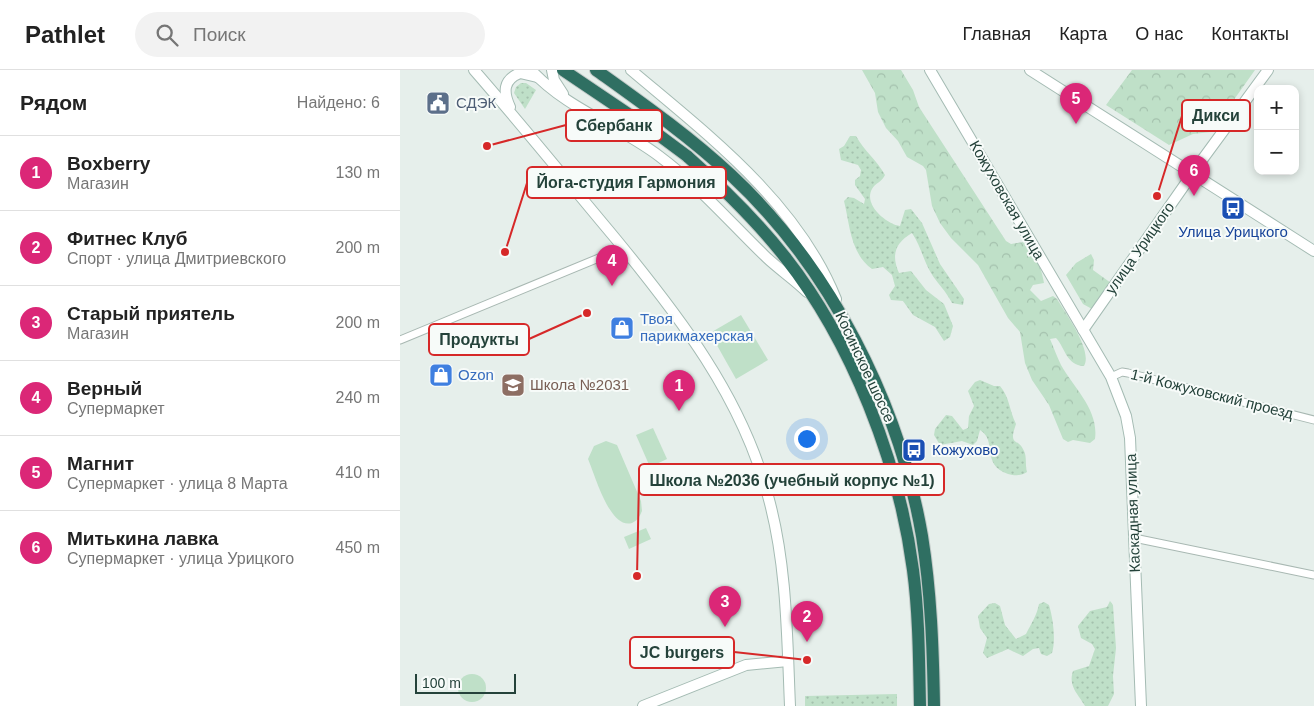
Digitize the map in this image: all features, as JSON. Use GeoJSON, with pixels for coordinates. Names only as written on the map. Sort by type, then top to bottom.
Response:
{"type":"FeatureCollection","features":[{"type":"Feature","properties":{"kind":"highway","name":"Косинское шоссе"},"geometry":{"type":"LineString","coordinates":[[563,70],[652,130],[687,156],[730,194],[786,258],[816,303],[844,353],[871,412],[900,501],[916,590],[920,706]]}},
{"type":"Feature","properties":{"kind":"highway","name":"Косинское шоссе"},"geometry":{"type":"LineString","coordinates":[[596,70],[698,145],[732,176],[768,214],[812,271],[849,331],[891,424],[916,509],[932,615],[934,706]]}},
{"type":"Feature","properties":{"kind":"street"},"geometry":{"type":"LineString","coordinates":[[475,70],[670,306],[713,369],[754,454],[768,494],[778,543],[790,706]]}},
{"type":"Feature","properties":{"kind":"street"},"geometry":{"type":"LineString","coordinates":[[531,70],[538,78],[570,103],[644,145],[671,165],[710,200],[764,256],[816,303]]}},
{"type":"Feature","properties":{"kind":"street"},"geometry":{"type":"LineString","coordinates":[[552,70],[556,85],[570,103]]}},
{"type":"Feature","properties":{"kind":"street"},"geometry":{"type":"LineString","coordinates":[[631,70],[732,159],[788,217],[814,252],[849,331]]}},
{"type":"Feature","properties":{"kind":"street","name":"Кожуховская улица"},"geometry":{"type":"LineString","coordinates":[[930,70],[1083,330]]}},
{"type":"Feature","properties":{"kind":"street"},"geometry":{"type":"LineString","coordinates":[[1030,70],[1314,251]]}},
{"type":"Feature","properties":{"kind":"street","name":"улица Урицкого"},"geometry":{"type":"LineString","coordinates":[[1083,330],[1268,70]]}},
{"type":"Feature","properties":{"kind":"street"},"geometry":{"type":"LineString","coordinates":[[513,115],[505,95],[508,81],[512,77],[524,73],[538,78]]}},
{"type":"Feature","properties":{"kind":"street"},"geometry":{"type":"LineString","coordinates":[[400,340],[623,248]]}},
{"type":"Feature","properties":{"kind":"street","name":"Каскадная улица"},"geometry":{"type":"LineString","coordinates":[[1083,330],[1111,377],[1126,416],[1130,438],[1141,706]]}},
{"type":"Feature","properties":{"kind":"street","name":"1-й Кожуховский проезд"},"geometry":{"type":"LineString","coordinates":[[1111,377],[1122,372],[1128,373],[1314,420]]}},
{"type":"Feature","properties":{"kind":"street"},"geometry":{"type":"LineString","coordinates":[[1134,538],[1314,575]]}},
{"type":"Feature","properties":{"kind":"street"},"geometry":{"type":"LineString","coordinates":[[643,706],[746,665],[788,661]]}},
{"type":"Feature","properties":{"kind":"green space"},"geometry":{"type":"Polygon","coordinates":[[[862,70],[901,70],[913,90],[919,107],[1006,241],[1011,244],[1023,242],[1031,250],[1040,266],[1044,283],[1033,285],[1030,290],[1041,301],[1053,296],[1057,299],[1077,332],[1085,351],[1086,359],[1084,366],[1078,365],[1070,360],[1056,338],[1050,339],[1061,365],[1084,400],[1093,418],[1095,439],[1090,443],[1073,440],[1068,442],[1063,439],[1049,405],[1032,380],[1025,363],[1020,332],[1008,318],[978,265],[951,238],[940,223],[932,206],[926,170],[923,166],[907,157],[898,141],[886,128],[878,112],[875,93],[862,70]]]}},
{"type":"Feature","properties":{"kind":"green space"},"geometry":{"type":"Polygon","coordinates":[[[1132,70],[1255,70],[1211,132],[1193,134],[1169,145],[1106,105],[1132,70]]]}},
{"type":"Feature","properties":{"kind":"green space"},"geometry":{"type":"Polygon","coordinates":[[[521,83],[526,83],[536,90],[525,109],[514,93],[516,87],[521,83]]]}},
{"type":"Feature","properties":{"kind":"green space"},"geometry":{"type":"Polygon","coordinates":[[[850,136],[856,136],[885,175],[872,189],[870,195],[873,207],[883,218],[900,226],[905,210],[911,209],[922,223],[940,264],[964,299],[963,305],[952,303],[931,273],[912,233],[898,245],[895,261],[899,273],[911,271],[926,290],[944,304],[953,326],[950,337],[944,341],[935,327],[913,315],[903,301],[891,300],[889,295],[895,286],[892,275],[883,267],[872,269],[859,255],[855,247],[844,201],[848,197],[864,204],[865,199],[855,185],[855,180],[860,176],[861,170],[858,165],[841,160],[839,149],[844,146],[850,136]]]}},
{"type":"Feature","properties":{"kind":"green space"},"geometry":{"type":"Polygon","coordinates":[[[1091,254],[1094,260],[1093,270],[1111,283],[1099,303],[1092,309],[1083,304],[1066,275],[1076,263],[1091,254]]]}},
{"type":"Feature","properties":{"kind":"green space"},"geometry":{"type":"Polygon","coordinates":[[[741,315],[768,360],[736,379],[710,333],[741,315]]]}},
{"type":"Feature","properties":{"kind":"green space"},"geometry":{"type":"Polygon","coordinates":[[[980,380],[994,386],[1000,386],[1006,395],[1016,424],[1013,439],[1022,447],[1025,453],[1027,472],[1025,473],[1013,475],[999,470],[992,459],[988,440],[980,430],[977,441],[973,445],[962,441],[940,445],[934,435],[935,429],[946,415],[952,416],[963,430],[968,428],[969,416],[974,406],[968,391],[975,382],[980,380]]]}},
{"type":"Feature","properties":{"kind":"green space"},"geometry":{"type":"Polygon","coordinates":[[[653,428],[667,459],[650,467],[636,435],[653,428]]]}},
{"type":"Feature","properties":{"kind":"green space"},"geometry":{"type":"Polygon","coordinates":[[[606,441],[617,445],[641,501],[642,511],[632,523],[624,523],[610,510],[604,500],[588,459],[594,446],[606,441]]]}},
{"type":"Feature","properties":{"kind":"green space"},"geometry":{"type":"Polygon","coordinates":[[[646,528],[651,539],[629,549],[624,537],[646,528]]]}},
{"type":"Feature","properties":{"kind":"green space"},"geometry":{"type":"Polygon","coordinates":[[[1110,601],[1113,605],[1116,648],[1113,676],[1114,694],[1108,706],[1085,706],[1074,690],[1072,676],[1073,671],[1089,666],[1095,649],[1092,644],[1081,638],[1078,626],[1090,611],[1107,607],[1110,601]]]}},
{"type":"Feature","properties":{"kind":"green space"},"geometry":{"type":"Polygon","coordinates":[[[1044,602],[1049,605],[1053,622],[1054,642],[1052,653],[1047,656],[1041,654],[1039,648],[1033,649],[1023,656],[1008,649],[987,658],[983,653],[987,638],[980,628],[978,616],[989,604],[995,603],[1000,606],[1005,625],[1016,639],[1026,634],[1039,604],[1044,602]]]}},
{"type":"Feature","properties":{"kind":"green space"},"geometry":{"type":"Polygon","coordinates":[[[472,674],[482,678],[486,688],[482,698],[472,702],[462,698],[458,688],[462,678],[472,674]]]}},
{"type":"Feature","properties":{"kind":"green space"},"geometry":{"type":"Polygon","coordinates":[[[897,694],[897,706],[805,706],[805,696],[897,694]]]}},
{"type":"Feature","properties":{"kind":"place","name":"СДЭК"},"geometry":{"type":"Point","coordinates":[438,103]}},
{"type":"Feature","properties":{"kind":"place","name":"Магнит"},"geometry":{"type":"Point","coordinates":[1076,124]}},
{"type":"Feature","properties":{"kind":"place","name":"Сбербанк"},"geometry":{"type":"Point","coordinates":[487,146]}},
{"type":"Feature","properties":{"kind":"place","name":"Дикси"},"geometry":{"type":"Point","coordinates":[1157,196]}},
{"type":"Feature","properties":{"kind":"place","name":"Митькина лавка"},"geometry":{"type":"Point","coordinates":[1194,196]}},
{"type":"Feature","properties":{"kind":"place","name":"Улица Урицкого"},"geometry":{"type":"Point","coordinates":[1233,208]}},
{"type":"Feature","properties":{"kind":"place","name":"Йога-студия Гармония"},"geometry":{"type":"Point","coordinates":[505,252]}},
{"type":"Feature","properties":{"kind":"place","name":"Верный"},"geometry":{"type":"Point","coordinates":[612,286]}},
{"type":"Feature","properties":{"kind":"place","name":"Продукты"},"geometry":{"type":"Point","coordinates":[587,313]}},
{"type":"Feature","properties":{"kind":"place","name":"Твоя парикмахерская"},"geometry":{"type":"Point","coordinates":[622,328]}},
{"type":"Feature","properties":{"kind":"place","name":"Ozon"},"geometry":{"type":"Point","coordinates":[441,375]}},
{"type":"Feature","properties":{"kind":"place","name":"Школа №2031"},"geometry":{"type":"Point","coordinates":[513,385]}},
{"type":"Feature","properties":{"kind":"place","name":"Boxberry"},"geometry":{"type":"Point","coordinates":[679,411]}},
{"type":"Feature","properties":{"kind":"place","name":"Кожухово"},"geometry":{"type":"Point","coordinates":[914,450]}},
{"type":"Feature","properties":{"kind":"place","name":"Школа №2036 (учебный корпус №1)"},"geometry":{"type":"Point","coordinates":[637,576]}},
{"type":"Feature","properties":{"kind":"place","name":"Старый приятель"},"geometry":{"type":"Point","coordinates":[725,627]}},
{"type":"Feature","properties":{"kind":"place","name":"Фитнес Клуб"},"geometry":{"type":"Point","coordinates":[807,642]}},
{"type":"Feature","properties":{"kind":"place","name":"JC burgers"},"geometry":{"type":"Point","coordinates":[807,660]}}]}
